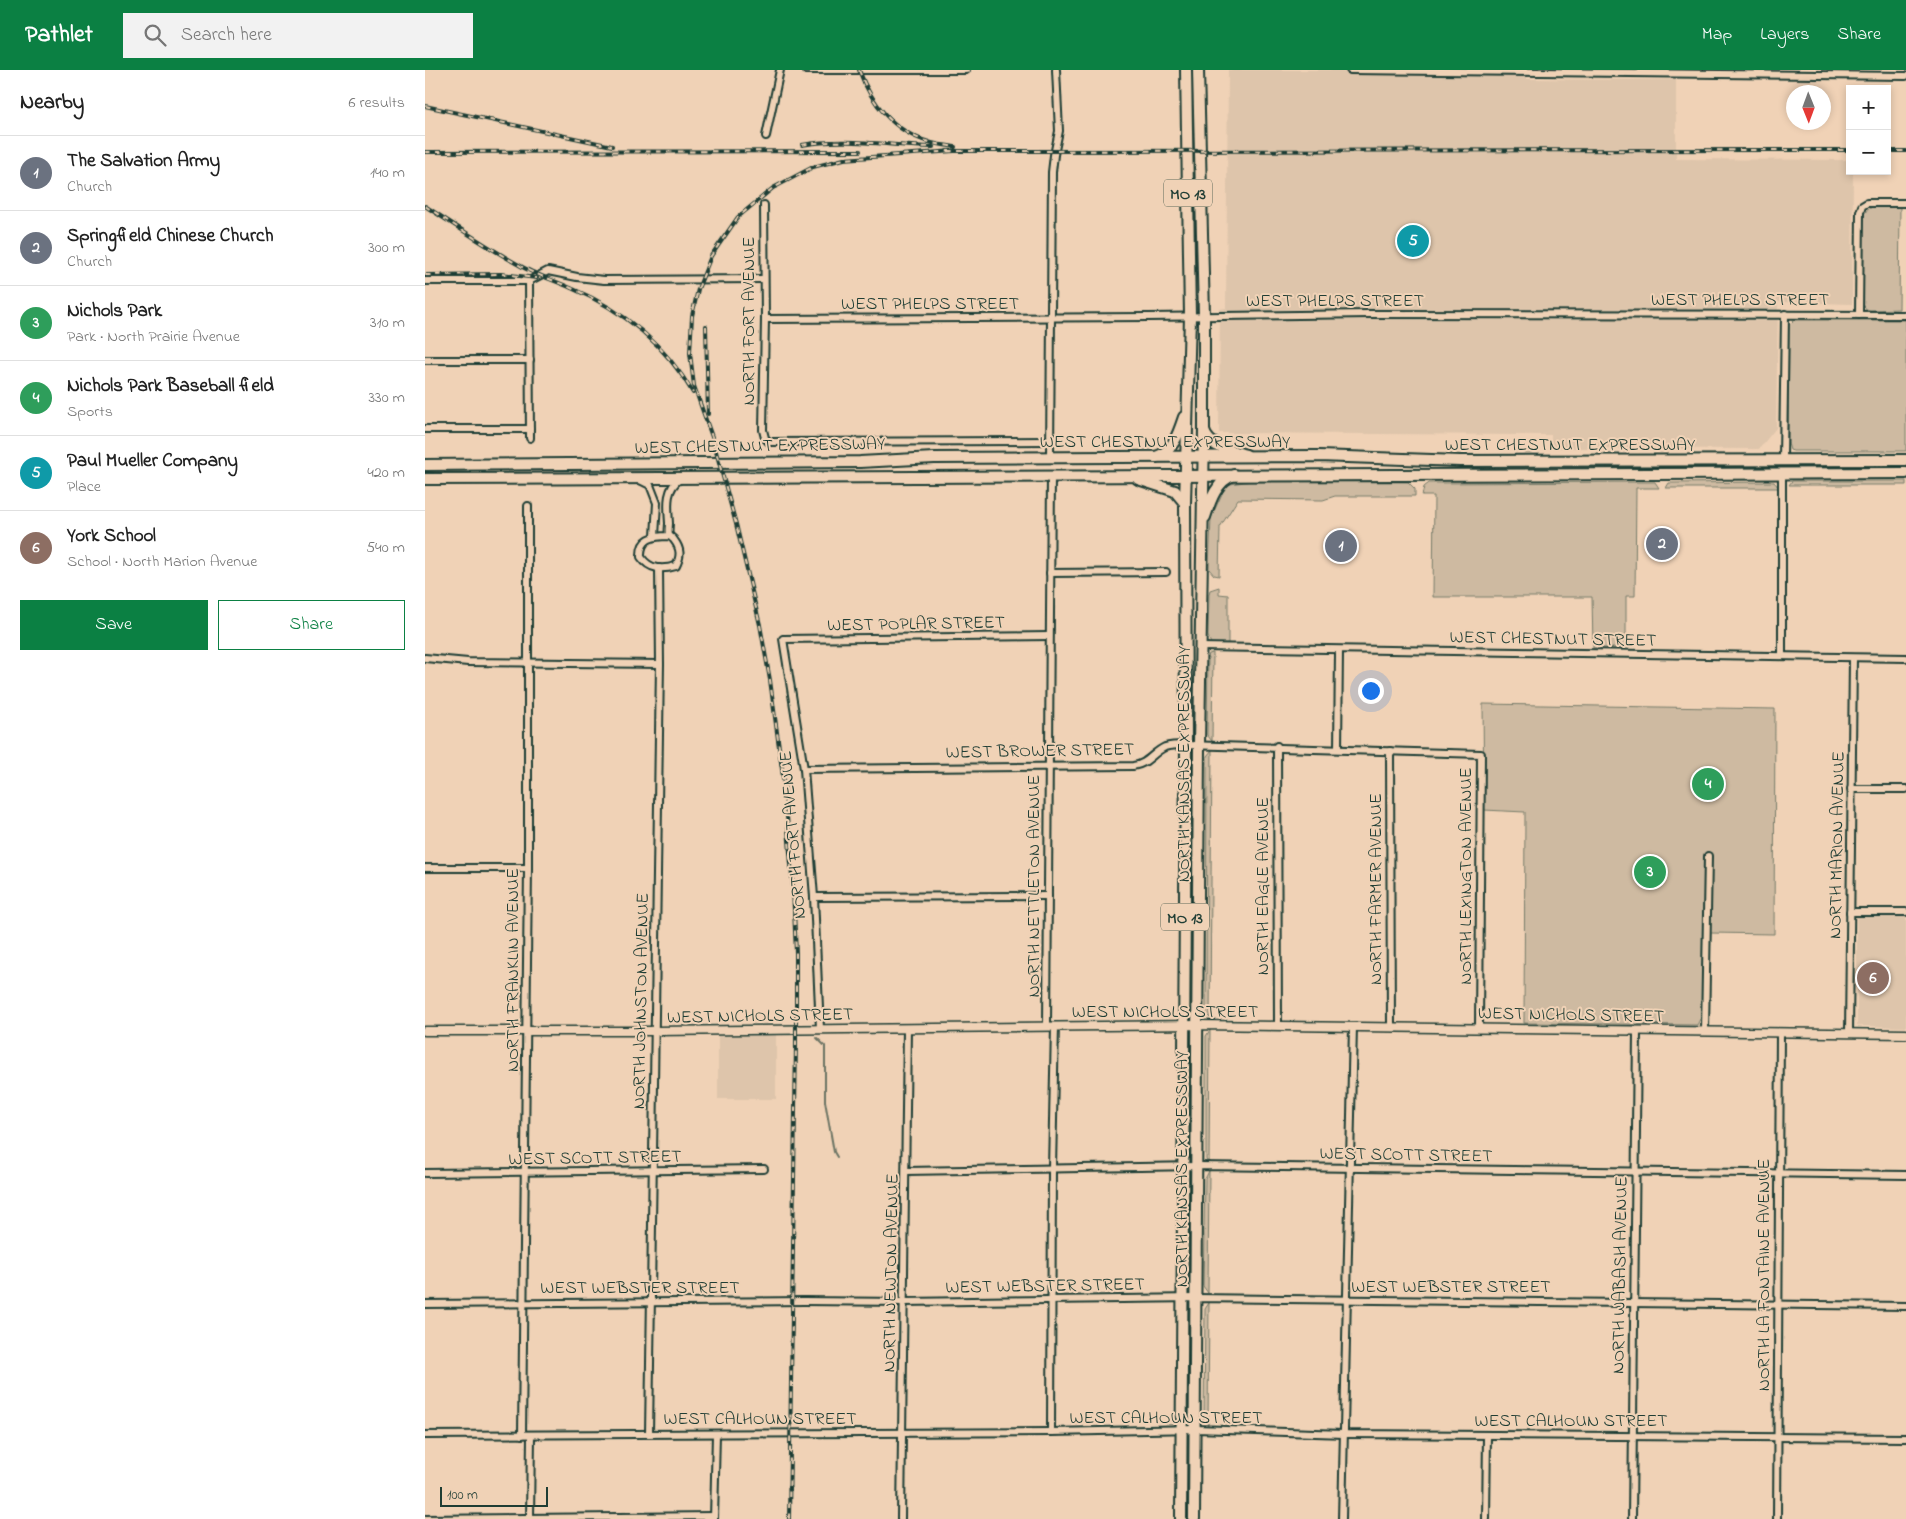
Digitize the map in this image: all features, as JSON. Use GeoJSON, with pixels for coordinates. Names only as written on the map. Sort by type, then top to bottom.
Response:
{"type":"FeatureCollection","features":[{"type":"Feature","properties":{"kind":"main road","name":"NORTH KANSAS EXPRESSWAY"},"geometry":{"type":"LineString","coordinates":[[1181,1519],[1186,745],[1185,475],[1190,316],[1186,70]]}},
{"type":"Feature","properties":{"kind":"main road","name":"NORTH KANSAS EXPRESSWAY"},"geometry":{"type":"LineString","coordinates":[[1195,1519],[1199,745],[1204,429],[1198,70]]}},
{"type":"Feature","properties":{"kind":"main road"},"geometry":{"type":"LineString","coordinates":[[1147,458],[1164,454],[1171,446],[1183,420],[1188,399]]}},
{"type":"Feature","properties":{"kind":"main road"},"geometry":{"type":"LineString","coordinates":[[1204,429],[1207,437],[1216,444],[1251,457]]}},
{"type":"Feature","properties":{"kind":"main road","name":"WEST CHESTNUT EXPRESSWAY"},"geometry":{"type":"LineString","coordinates":[[425,465],[851,462],[934,458],[1319,456],[1460,461],[1906,460]]}},
{"type":"Feature","properties":{"kind":"main road","name":"WEST CHESTNUT EXPRESSWAY"},"geometry":{"type":"LineString","coordinates":[[425,478],[1906,473]]}},
{"type":"Feature","properties":{"kind":"main road"},"geometry":{"type":"LineString","coordinates":[[1125,475],[1168,487],[1175,491],[1185,503]]}},
{"type":"Feature","properties":{"kind":"main road"},"geometry":{"type":"LineString","coordinates":[[1202,530],[1216,489],[1230,476],[1235,475]]}},
{"type":"Feature","properties":{"kind":"street"},"geometry":{"type":"LineString","coordinates":[[766,136],[780,70]]}},
{"type":"Feature","properties":{"kind":"street"},"geometry":{"type":"LineString","coordinates":[[806,70],[966,70]]}},
{"type":"Feature","properties":{"kind":"street"},"geometry":{"type":"LineString","coordinates":[[1050,458],[1052,172],[1053,155],[1059,131],[1056,70]]}},
{"type":"Feature","properties":{"kind":"street"},"geometry":{"type":"LineString","coordinates":[[1350,70],[1902,74]]}},
{"type":"Feature","properties":{"kind":"street"},"geometry":{"type":"LineString","coordinates":[[1859,315],[1860,212],[1862,206],[1867,203],[1906,203]]}},
{"type":"Feature","properties":{"kind":"street","name":"NORTH FORT AVENUE"},"geometry":{"type":"LineString","coordinates":[[764,205],[765,319],[763,430],[765,438],[769,442],[775,444],[1050,441]]}},
{"type":"Feature","properties":{"kind":"street"},"geometry":{"type":"LineString","coordinates":[[425,281],[529,281],[548,271],[577,278],[605,280],[764,279]]}},
{"type":"Feature","properties":{"kind":"street"},"geometry":{"type":"LineString","coordinates":[[529,281],[530,438]]}},
{"type":"Feature","properties":{"kind":"street"},"geometry":{"type":"LineString","coordinates":[[1783,460],[1785,314]]}},
{"type":"Feature","properties":{"kind":"street","name":"WEST PHELPS STREET"},"geometry":{"type":"LineString","coordinates":[[765,319],[1051,318],[1203,315],[1906,314]]}},
{"type":"Feature","properties":{"kind":"street"},"geometry":{"type":"LineString","coordinates":[[425,360],[530,360]]}},
{"type":"Feature","properties":{"kind":"street"},"geometry":{"type":"LineString","coordinates":[[425,428],[530,430]]}},
{"type":"Feature","properties":{"kind":"street"},"geometry":{"type":"LineString","coordinates":[[1782,474],[1782,656]]}},
{"type":"Feature","properties":{"kind":"street"},"geometry":{"type":"LineString","coordinates":[[669,536],[655,536],[643,543],[641,557],[645,563],[651,567],[659,568],[676,566],[679,561],[681,554],[678,546],[669,536],[669,493],[675,482],[684,476]]}},
{"type":"Feature","properties":{"kind":"street","name":"NORTH NETTLETON AVENUE"},"geometry":{"type":"LineString","coordinates":[[1051,476],[1048,896],[1052,1168],[1051,1432]]}},
{"type":"Feature","properties":{"kind":"street"},"geometry":{"type":"LineString","coordinates":[[635,477],[650,485],[654,493],[657,503],[655,536]]}},
{"type":"Feature","properties":{"kind":"street","name":"NORTH FRANKLIN AVENUE"},"geometry":{"type":"LineString","coordinates":[[522,1435],[528,868],[528,506]]}},
{"type":"Feature","properties":{"kind":"street","name":"NORTH JOHNSTON AVENUE"},"geometry":{"type":"LineString","coordinates":[[649,1434],[660,664],[659,568]]}},
{"type":"Feature","properties":{"kind":"street"},"geometry":{"type":"LineString","coordinates":[[1050,573],[1166,572]]}},
{"type":"Feature","properties":{"kind":"street","name":"WEST POPLAR STREET"},"geometry":{"type":"LineString","coordinates":[[783,639],[1049,636]]}},
{"type":"Feature","properties":{"kind":"street","name":"NORTH FORT AVENUE"},"geometry":{"type":"LineString","coordinates":[[783,639],[804,769],[814,897],[819,1029]]}},
{"type":"Feature","properties":{"kind":"street","name":"WEST CHESTNUT STREET"},"geometry":{"type":"LineString","coordinates":[[1200,647],[1339,651],[1906,658]]}},
{"type":"Feature","properties":{"kind":"street"},"geometry":{"type":"LineString","coordinates":[[1338,749],[1339,651]]}},
{"type":"Feature","properties":{"kind":"street"},"geometry":{"type":"LineString","coordinates":[[425,658],[462,662],[660,664]]}},
{"type":"Feature","properties":{"kind":"street","name":"NORTH MARION AVENUE"},"geometry":{"type":"LineString","coordinates":[[1849,1033],[1853,658]]}},
{"type":"Feature","properties":{"kind":"street","name":"WEST BROWER STREET"},"geometry":{"type":"LineString","coordinates":[[804,769],[1137,766],[1145,763],[1167,746],[1186,745],[1277,746],[1481,754]]}},
{"type":"Feature","properties":{"kind":"street","name":"NORTH EAGLE AVENUE"},"geometry":{"type":"LineString","coordinates":[[1277,746],[1278,1026]]}},
{"type":"Feature","properties":{"kind":"street","name":"NORTH FARMER AVENUE"},"geometry":{"type":"LineString","coordinates":[[1390,751],[1391,1027]]}},
{"type":"Feature","properties":{"kind":"street","name":"NORTH LEXINGTON AVENUE"},"geometry":{"type":"LineString","coordinates":[[1479,1028],[1481,754]]}},
{"type":"Feature","properties":{"kind":"street"},"geometry":{"type":"LineString","coordinates":[[1851,789],[1906,790]]}},
{"type":"Feature","properties":{"kind":"street"},"geometry":{"type":"LineString","coordinates":[[1705,1031],[1708,856]]}},
{"type":"Feature","properties":{"kind":"street"},"geometry":{"type":"LineString","coordinates":[[425,868],[528,868]]}},
{"type":"Feature","properties":{"kind":"street"},"geometry":{"type":"LineString","coordinates":[[814,897],[1048,896]]}},
{"type":"Feature","properties":{"kind":"street"},"geometry":{"type":"LineString","coordinates":[[1850,912],[1906,912]]}},
{"type":"Feature","properties":{"kind":"street","name":"WEST NICHOLS STREET"},"geometry":{"type":"LineString","coordinates":[[425,1031],[655,1031],[1198,1025],[1906,1034]]}},
{"type":"Feature","properties":{"kind":"street"},"geometry":{"type":"LineString","coordinates":[[1341,1519],[1353,1026]]}},
{"type":"Feature","properties":{"kind":"street","name":"NORTH NEWTON AVENUE"},"geometry":{"type":"LineString","coordinates":[[901,1519],[907,1028]]}},
{"type":"Feature","properties":{"kind":"street","name":"NORTH WABASH AVENUE"},"geometry":{"type":"LineString","coordinates":[[1632,1519],[1637,1030]]}},
{"type":"Feature","properties":{"kind":"street","name":"NORTH LA FONTAINE AVENUE"},"geometry":{"type":"LineString","coordinates":[[1777,1519],[1780,1032]]}},
{"type":"Feature","properties":{"kind":"street","name":"WEST SCOTT STREET"},"geometry":{"type":"LineString","coordinates":[[906,1171],[1197,1166],[1906,1175]]}},
{"type":"Feature","properties":{"kind":"street","name":"WEST SCOTT STREET"},"geometry":{"type":"LineString","coordinates":[[425,1173],[654,1172],[764,1169]]}},
{"type":"Feature","properties":{"kind":"street","name":"WEST WEBSTER STREET"},"geometry":{"type":"LineString","coordinates":[[425,1304],[904,1302],[1196,1298],[1906,1306]]}},
{"type":"Feature","properties":{"kind":"street","name":"WEST CALHOUN STREET"},"geometry":{"type":"LineString","coordinates":[[425,1435],[1051,1432],[1196,1429],[1344,1434],[1906,1438]]}},
{"type":"Feature","properties":{"kind":"street"},"geometry":{"type":"LineString","coordinates":[[425,1519],[714,1518],[717,1434]]}},
{"type":"Feature","properties":{"kind":"street"},"geometry":{"type":"LineString","coordinates":[[530,1518],[531,1435]]}},
{"type":"Feature","properties":{"kind":"street"},"geometry":{"type":"LineString","coordinates":[[1486,1519],[1487,1435]]}},
{"type":"Feature","properties":{"kind":"shaded area"},"geometry":{"type":"Polygon","coordinates":[[[1228,70],[1526,70],[1527,79],[1676,80],[1676,159],[1846,160],[1846,175],[1853,175],[1852,304],[1778,302],[1776,428],[1759,449],[1551,448],[1551,435],[1219,433],[1220,309],[1226,308],[1228,70]]]}},
{"type":"Feature","properties":{"kind":"shaded area"},"geometry":{"type":"Polygon","coordinates":[[[1900,205],[1899,309],[1866,309],[1863,304],[1863,216],[1869,209],[1874,207],[1900,205]]]}},
{"type":"Feature","properties":{"kind":"shaded area"},"geometry":{"type":"Polygon","coordinates":[[[1794,320],[1906,320],[1906,451],[1790,450],[1788,443],[1789,325],[1794,320]]]}},
{"type":"Feature","properties":{"kind":"shaded area"},"geometry":{"type":"Polygon","coordinates":[[[1252,481],[1408,482],[1415,489],[1415,496],[1335,496],[1323,500],[1238,499],[1220,527],[1219,576],[1214,575],[1209,569],[1211,518],[1225,487],[1230,484],[1252,481]]]}},
{"type":"Feature","properties":{"kind":"shaded area"},"geometry":{"type":"Polygon","coordinates":[[[1792,481],[1906,481],[1906,485],[1789,485],[1792,481]]]}},
{"type":"Feature","properties":{"kind":"shaded area"},"geometry":{"type":"Polygon","coordinates":[[[1655,482],[1659,488],[1636,488],[1635,596],[1626,596],[1626,648],[1593,648],[1592,597],[1433,597],[1434,496],[1422,496],[1424,487],[1429,483],[1655,482]]]}},
{"type":"Feature","properties":{"kind":"shaded area"},"geometry":{"type":"Polygon","coordinates":[[[1774,482],[1779,488],[1666,488],[1669,483],[1774,482]]]}},
{"type":"Feature","properties":{"kind":"shaded area"},"geometry":{"type":"Polygon","coordinates":[[[1219,587],[1219,594],[1228,595],[1228,645],[1211,644],[1208,636],[1209,594],[1210,590],[1219,587]]]}},
{"type":"Feature","properties":{"kind":"shaded area"},"geometry":{"type":"Polygon","coordinates":[[[1213,653],[1212,741],[1207,735],[1208,657],[1209,654],[1213,653]]]}},
{"type":"Feature","properties":{"kind":"shaded area"},"geometry":{"type":"Polygon","coordinates":[[[1483,704],[1775,709],[1774,934],[1711,933],[1708,1019],[1700,1019],[1697,1025],[1524,1023],[1525,812],[1484,810],[1483,704]]]}},
{"type":"Feature","properties":{"kind":"shaded area"},"geometry":{"type":"Polygon","coordinates":[[[1212,750],[1210,1018],[1206,1014],[1207,756],[1212,750]]]}},
{"type":"Feature","properties":{"kind":"shaded area"},"geometry":{"type":"Polygon","coordinates":[[[1857,915],[1906,916],[1906,1027],[1857,1026],[1857,915]]]}},
{"type":"Feature","properties":{"kind":"shaded area"},"geometry":{"type":"Polygon","coordinates":[[[1210,1030],[1209,1162],[1206,1160],[1206,1036],[1210,1030]]]}},
{"type":"Feature","properties":{"kind":"shaded area"},"geometry":{"type":"Polygon","coordinates":[[[718,1033],[776,1033],[776,1099],[718,1099],[718,1033]]]}},
{"type":"Feature","properties":{"kind":"shaded area"},"geometry":{"type":"Polygon","coordinates":[[[1209,1171],[1208,1293],[1203,1286],[1205,1179],[1209,1171]]]}},
{"type":"Feature","properties":{"kind":"shaded area"},"geometry":{"type":"Polygon","coordinates":[[[1209,1303],[1208,1425],[1204,1420],[1205,1309],[1209,1303]]]}},
{"type":"Feature","properties":{"kind":"waterway"},"geometry":{"type":"LineString","coordinates":[[817,1038],[825,1046],[825,1101],[834,1152],[837,1157]]}},
{"type":"Feature","properties":{"kind":"railway"},"geometry":{"type":"LineString","coordinates":[[859,70],[877,105],[895,124],[916,137],[932,143],[955,147]]}},
{"type":"Feature","properties":{"kind":"railway"},"geometry":{"type":"LineString","coordinates":[[425,106],[612,146]]}},
{"type":"Feature","properties":{"kind":"railway"},"geometry":{"type":"LineString","coordinates":[[802,145],[851,142],[933,147]]}},
{"type":"Feature","properties":{"kind":"railway"},"geometry":{"type":"LineString","coordinates":[[947,151],[1846,150]]}},
{"type":"Feature","properties":{"kind":"railway"},"geometry":{"type":"LineString","coordinates":[[425,152],[860,151]]}},
{"type":"Feature","properties":{"kind":"railway"},"geometry":{"type":"LineString","coordinates":[[789,1519],[796,1043],[796,953],[793,889],[785,792],[770,680],[760,625],[736,524],[712,437],[694,386],[690,353],[692,316],[698,289],[711,256],[738,217],[773,188],[813,167],[844,159],[954,151]]}},
{"type":"Feature","properties":{"kind":"railway"},"geometry":{"type":"LineString","coordinates":[[1891,151],[1906,151]]}},
{"type":"Feature","properties":{"kind":"railway"},"geometry":{"type":"LineString","coordinates":[[425,206],[525,269],[590,297],[625,318],[656,344],[682,375],[693,393]]}},
{"type":"Feature","properties":{"kind":"railway"},"geometry":{"type":"LineString","coordinates":[[425,275],[501,274],[537,278]]}},
{"type":"Feature","properties":{"kind":"railway"},"geometry":{"type":"LineString","coordinates":[[706,326],[708,414]]}},
{"type":"Feature","properties":{"kind":"place","name":"Paul Mueller Company"},"geometry":{"type":"Point","coordinates":[1413,241]}},
{"type":"Feature","properties":{"kind":"place","name":"Springfield Chinese Church"},"geometry":{"type":"Point","coordinates":[1662,544]}},
{"type":"Feature","properties":{"kind":"place","name":"The Salvation Army"},"geometry":{"type":"Point","coordinates":[1341,546]}},
{"type":"Feature","properties":{"kind":"place","name":"Nichols Park Baseball field"},"geometry":{"type":"Point","coordinates":[1708,784]}},
{"type":"Feature","properties":{"kind":"place","name":"Nichols Park"},"geometry":{"type":"Point","coordinates":[1650,872]}},
{"type":"Feature","properties":{"kind":"place","name":"York School"},"geometry":{"type":"Point","coordinates":[1873,978]}}]}
